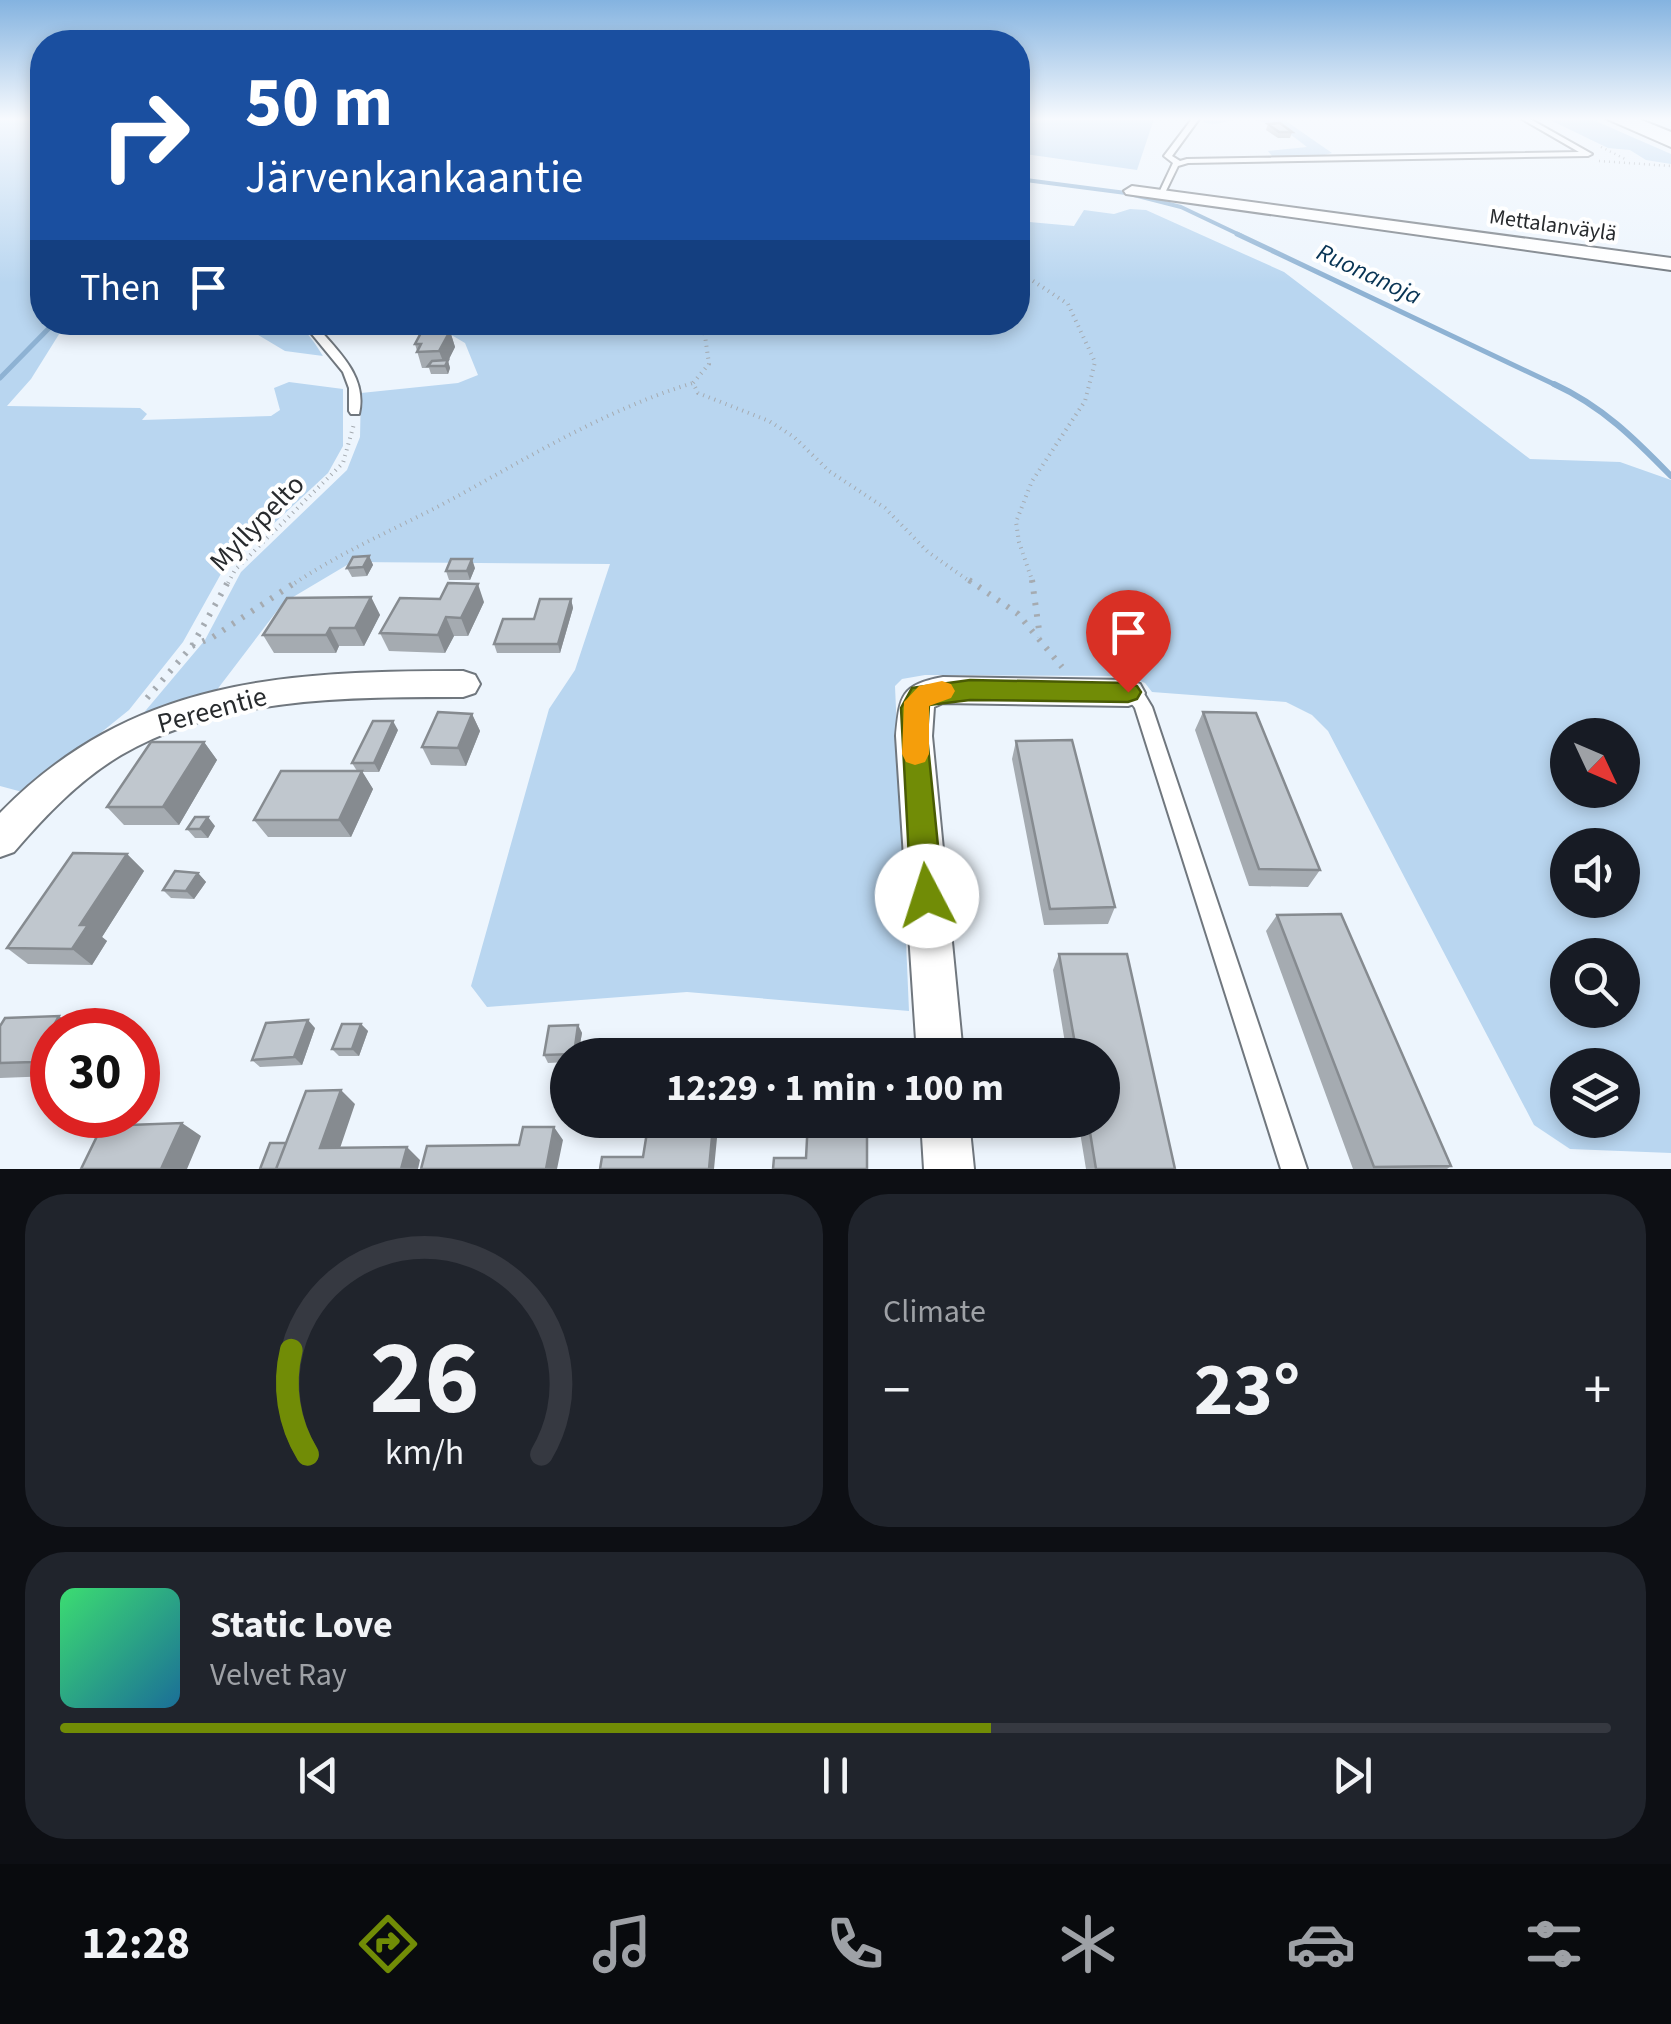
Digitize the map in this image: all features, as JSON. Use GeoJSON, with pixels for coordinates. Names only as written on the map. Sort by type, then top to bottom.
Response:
{"type":"FeatureCollection","features":[{"type":"Feature","properties":{"kind":"street","name":"Mettalanväylä"},"geometry":{"type":"LineString","coordinates":[[1132,191],[1671,264]]}},
{"type":"Feature","properties":{"kind":"street","name":"Pereentie"},"geometry":{"type":"LineString","coordinates":[[0,840],[55,784],[111,744],[198,710],[272,694],[354,683],[463,684]]}},
{"type":"Feature","properties":{"kind":"street"},"geometry":{"type":"LineString","coordinates":[[939,1038],[914,736],[916,702],[928,692],[943,690],[1128,692]]}},
{"type":"Feature","properties":{"kind":"street"},"geometry":{"type":"LineString","coordinates":[[946,1138],[949,1169]]}},
{"type":"Feature","properties":{"kind":"lane"},"geometry":{"type":"LineString","coordinates":[[1160,194],[1172,174]]}},
{"type":"Feature","properties":{"kind":"lane"},"geometry":{"type":"LineString","coordinates":[[318,335],[348,371],[355,388],[355,412]]}},
{"type":"Feature","properties":{"kind":"lane"},"geometry":{"type":"LineString","coordinates":[[1128,692],[1137,696],[1143,707],[1294,1169]]}},
{"type":"Feature","properties":{"kind":"path"},"geometry":{"type":"LineString","coordinates":[[694,383],[698,392],[769,421],[794,437],[828,471],[885,508],[928,552],[1018,614],[1040,640],[1031,574],[1015,527],[1041,465],[1078,411],[1096,371],[1068,304],[1030,279]]}},
{"type":"Feature","properties":{"kind":"path"},"geometry":{"type":"LineString","coordinates":[[192,646],[334,557],[464,493],[538,448],[609,414],[694,383],[710,364],[705,335]]}},
{"type":"Feature","properties":{"kind":"path","name":"Myllypelto"},"geometry":{"type":"LineString","coordinates":[[111,744],[192,646],[235,570],[343,464],[352,440],[355,412]]}},
{"type":"Feature","properties":{"kind":"shaded area"},"geometry":{"type":"Polygon","coordinates":[[[0,174],[30,174],[30,335],[58,335],[31,379],[7,406],[140,408],[147,414],[142,420],[271,416],[280,410],[274,388],[289,382],[343,389],[343,446],[328,473],[222,572],[183,642],[129,710],[26,793],[0,786],[0,174]]]}},
{"type":"Feature","properties":{"kind":"shaded area"},"geometry":{"type":"Polygon","coordinates":[[[1084,210],[1114,214],[1146,210],[1284,272],[1530,459],[1620,462],[1671,480],[1671,1153],[1570,1149],[1554,1138],[1640,1138],[1640,1048],[1550,1048],[1550,1136],[1534,1125],[1328,731],[1312,715],[1286,702],[1152,692],[1145,683],[1129,676],[925,675],[902,679],[895,686],[909,1011],[687,992],[487,1007],[471,986],[549,709],[575,670],[610,564],[352,562],[283,603],[213,695],[136,722],[205,640],[241,572],[347,470],[360,437],[361,393],[458,383],[478,375],[465,343],[451,335],[1030,335],[1030,222],[1074,226],[1084,210]]]}},
{"type":"Feature","properties":{"kind":"shaded area"},"geometry":{"type":"Polygon","coordinates":[[[258,335],[308,335],[323,356],[285,351],[258,335]]]}},
{"type":"Feature","properties":{"kind":"building"},"geometry":{"type":"Polygon","coordinates":[[[420,335],[448,335],[439,351],[417,352],[421,344],[415,344],[420,335]]]}},
{"type":"Feature","properties":{"kind":"building"},"geometry":{"type":"Polygon","coordinates":[[[448,360],[445,366],[428,366],[432,361],[448,360]]]}},
{"type":"Feature","properties":{"kind":"building"},"geometry":{"type":"Polygon","coordinates":[[[369,556],[363,567],[347,568],[353,557],[369,556]]]}},
{"type":"Feature","properties":{"kind":"building"},"geometry":{"type":"Polygon","coordinates":[[[451,559],[472,559],[467,571],[446,571],[451,559]]]}},
{"type":"Feature","properties":{"kind":"building"},"geometry":{"type":"Polygon","coordinates":[[[448,583],[478,584],[461,618],[446,617],[438,635],[380,633],[400,598],[440,599],[448,583]]]}},
{"type":"Feature","properties":{"kind":"building"},"geometry":{"type":"Polygon","coordinates":[[[371,597],[355,628],[330,628],[326,635],[263,635],[287,598],[371,597]]]}},
{"type":"Feature","properties":{"kind":"building"},"geometry":{"type":"Polygon","coordinates":[[[540,599],[571,599],[558,644],[494,644],[503,619],[534,619],[540,599]]]}},
{"type":"Feature","properties":{"kind":"building"},"geometry":{"type":"Polygon","coordinates":[[[438,712],[472,714],[458,748],[422,747],[438,712]]]}},
{"type":"Feature","properties":{"kind":"building"},"geometry":{"type":"Polygon","coordinates":[[[1203,712],[1256,713],[1320,870],[1259,869],[1203,712]]]}},
{"type":"Feature","properties":{"kind":"building"},"geometry":{"type":"Polygon","coordinates":[[[373,721],[393,721],[374,763],[352,763],[373,721]]]}},
{"type":"Feature","properties":{"kind":"building"},"geometry":{"type":"Polygon","coordinates":[[[1072,740],[1115,907],[1050,909],[1016,741],[1072,740]]]}},
{"type":"Feature","properties":{"kind":"building"},"geometry":{"type":"Polygon","coordinates":[[[151,742],[204,742],[163,807],[107,807],[151,742]]]}},
{"type":"Feature","properties":{"kind":"building"},"geometry":{"type":"Polygon","coordinates":[[[281,771],[362,771],[339,820],[254,820],[281,771]]]}},
{"type":"Feature","properties":{"kind":"building"},"geometry":{"type":"Polygon","coordinates":[[[195,817],[208,817],[200,829],[187,829],[195,817]]]}},
{"type":"Feature","properties":{"kind":"building"},"geometry":{"type":"Polygon","coordinates":[[[73,853],[127,854],[80,925],[88,925],[72,949],[7,948],[73,853]]]}},
{"type":"Feature","properties":{"kind":"building"},"geometry":{"type":"Polygon","coordinates":[[[175,871],[198,873],[186,891],[163,890],[175,871]]]}},
{"type":"Feature","properties":{"kind":"building"},"geometry":{"type":"Polygon","coordinates":[[[1341,914],[1451,1166],[1374,1167],[1277,915],[1341,914]]]}},
{"type":"Feature","properties":{"kind":"building"},"geometry":{"type":"Polygon","coordinates":[[[1059,954],[1127,954],[1175,1169],[1096,1169],[1091,1138],[1120,1138],[1120,1038],[1074,1038],[1059,954]]]}},
{"type":"Feature","properties":{"kind":"building"},"geometry":{"type":"Polygon","coordinates":[[[30,1017],[30,1062],[0,1063],[0,1026],[5,1018],[30,1017]]]}},
{"type":"Feature","properties":{"kind":"building"},"geometry":{"type":"Polygon","coordinates":[[[308,1020],[294,1057],[252,1060],[266,1023],[308,1020]]]}},
{"type":"Feature","properties":{"kind":"building"},"geometry":{"type":"Polygon","coordinates":[[[342,1024],[361,1024],[352,1049],[332,1049],[342,1024]]]}},
{"type":"Feature","properties":{"kind":"building"},"geometry":{"type":"Polygon","coordinates":[[[578,1025],[576,1038],[550,1038],[550,1055],[544,1055],[549,1026],[578,1025]]]}},
{"type":"Feature","properties":{"kind":"building"},"geometry":{"type":"Polygon","coordinates":[[[341,1090],[320,1148],[407,1147],[401,1169],[276,1169],[306,1091],[341,1090]]]}},
{"type":"Feature","properties":{"kind":"building"},"geometry":{"type":"Polygon","coordinates":[[[182,1123],[161,1169],[81,1169],[96,1138],[160,1138],[160,1124],[182,1123]]]}},
{"type":"Feature","properties":{"kind":"building"},"geometry":{"type":"Polygon","coordinates":[[[523,1127],[550,1127],[546,1169],[421,1169],[427,1146],[519,1145],[523,1127]]]}},
{"type":"Feature","properties":{"kind":"building"},"geometry":{"type":"Polygon","coordinates":[[[646,1138],[712,1138],[709,1169],[600,1169],[602,1157],[643,1157],[646,1138]]]}},
{"type":"Feature","properties":{"kind":"building"},"geometry":{"type":"Polygon","coordinates":[[[807,1138],[867,1138],[867,1169],[773,1169],[774,1158],[806,1158],[807,1138]]]}},
{"type":"Feature","properties":{"kind":"building"},"geometry":{"type":"Polygon","coordinates":[[[270,1143],[286,1143],[276,1169],[260,1169],[270,1143]]]}},
{"type":"Feature","properties":{"kind":"waterway","name":"Ruonanoja"},"geometry":{"type":"LineString","coordinates":[[1030,181],[1126,193],[1181,207],[1242,236]]}},
{"type":"Feature","properties":{"kind":"waterway","name":"Ruonanoja"},"geometry":{"type":"LineString","coordinates":[[1237,234],[1557,386]]}},
{"type":"Feature","properties":{"kind":"waterway","name":"Ruonanoja"},"geometry":{"type":"LineString","coordinates":[[0,378],[42,335]]}},
{"type":"Feature","properties":{"kind":"waterway","name":"Ruonanoja"},"geometry":{"type":"LineString","coordinates":[[1557,386],[1603,413],[1671,476]]}},
{"type":"Feature","properties":{"kind":"slow traffic"},"geometry":{"type":"LineString","coordinates":[[915,754],[916,702],[928,692],[942,691]]}},
{"type":"Feature","properties":{"kind":"route"},"geometry":{"type":"LineString","coordinates":[[927,896],[914,736],[916,702],[928,692],[943,690],[1128,692]]}}]}
